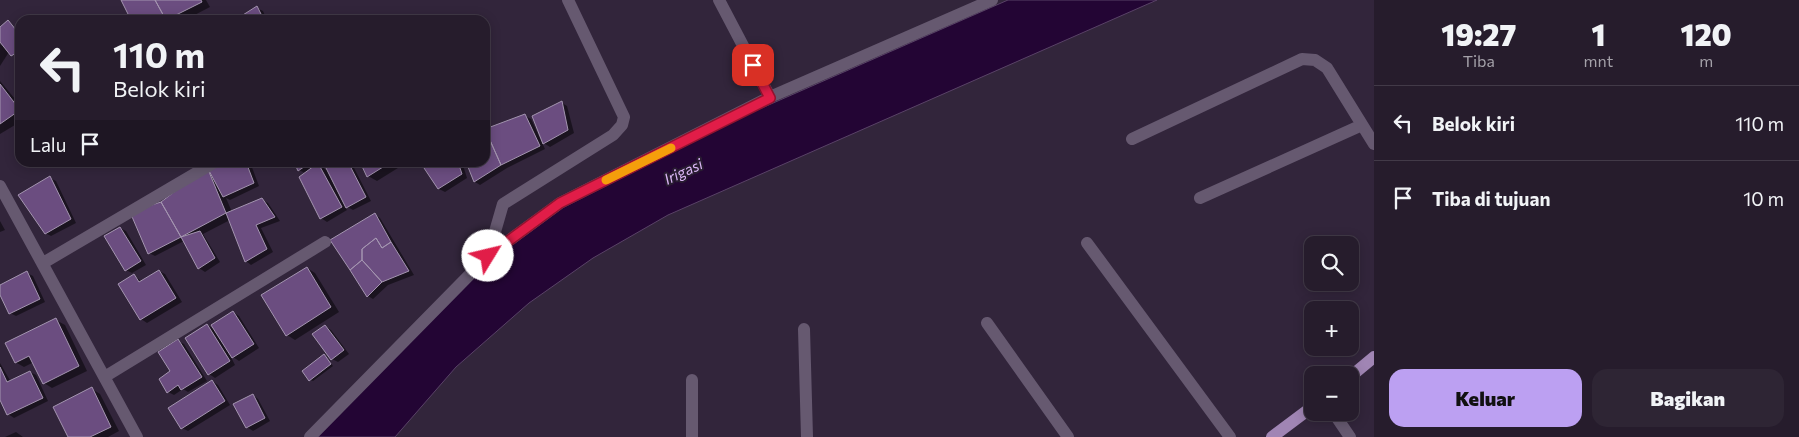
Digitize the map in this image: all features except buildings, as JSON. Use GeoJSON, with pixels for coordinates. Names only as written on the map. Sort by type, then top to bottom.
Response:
{"type":"FeatureCollection","features":[{"type":"Feature","properties":{"kind":"main road"},"geometry":{"type":"LineString","coordinates":[[1359,370],[1374,358]]}},
{"type":"Feature","properties":{"kind":"main road"},"geometry":{"type":"LineString","coordinates":[[1272,437],[1304,413]]}},
{"type":"Feature","properties":{"kind":"street"},"geometry":{"type":"LineString","coordinates":[[488,256],[503,204],[613,135],[622,125],[624,117],[568,0]]}},
{"type":"Feature","properties":{"kind":"street"},"geometry":{"type":"LineString","coordinates":[[719,0],[770,98]]}},
{"type":"Feature","properties":{"kind":"street"},"geometry":{"type":"LineString","coordinates":[[310,437],[488,256],[560,203],[770,98],[992,0]]}},
{"type":"Feature","properties":{"kind":"street"},"geometry":{"type":"LineString","coordinates":[[1132,139],[1302,59],[1314,60],[1327,68],[1374,144]]}},
{"type":"Feature","properties":{"kind":"street"},"geometry":{"type":"LineString","coordinates":[[1200,198],[1362,125]]}},
{"type":"Feature","properties":{"kind":"street"},"geometry":{"type":"LineString","coordinates":[[43,263],[206,167]]}},
{"type":"Feature","properties":{"kind":"street"},"geometry":{"type":"LineString","coordinates":[[0,186],[106,376],[137,437]]}},
{"type":"Feature","properties":{"kind":"street"},"geometry":{"type":"LineString","coordinates":[[106,376],[325,242]]}},
{"type":"Feature","properties":{"kind":"street"},"geometry":{"type":"LineString","coordinates":[[1088,243],[1230,437]]}},
{"type":"Feature","properties":{"kind":"street"},"geometry":{"type":"LineString","coordinates":[[987,323],[1068,437]]}},
{"type":"Feature","properties":{"kind":"street"},"geometry":{"type":"LineString","coordinates":[[804,328],[807,437]]}},
{"type":"Feature","properties":{"kind":"street"},"geometry":{"type":"LineString","coordinates":[[692,380],[692,437]]}},
{"type":"Feature","properties":{"kind":"street"},"geometry":{"type":"LineString","coordinates":[[1339,421],[1350,437]]}},
{"type":"Feature","properties":{"kind":"water","name":"Irigasi"},"geometry":{"type":"Polygon","coordinates":[[[1008,0],[1157,0],[668,215],[593,258],[529,303],[456,367],[395,437],[308,437],[490,258],[537,222],[625,168],[1008,0]]]}},
{"type":"Feature","properties":{"kind":"slow traffic"},"geometry":{"type":"LineString","coordinates":[[606,180],[671,148]]}},
{"type":"Feature","properties":{"kind":"route"},"geometry":{"type":"LineString","coordinates":[[488,256],[560,203],[770,98],[753,65]]}}]}
